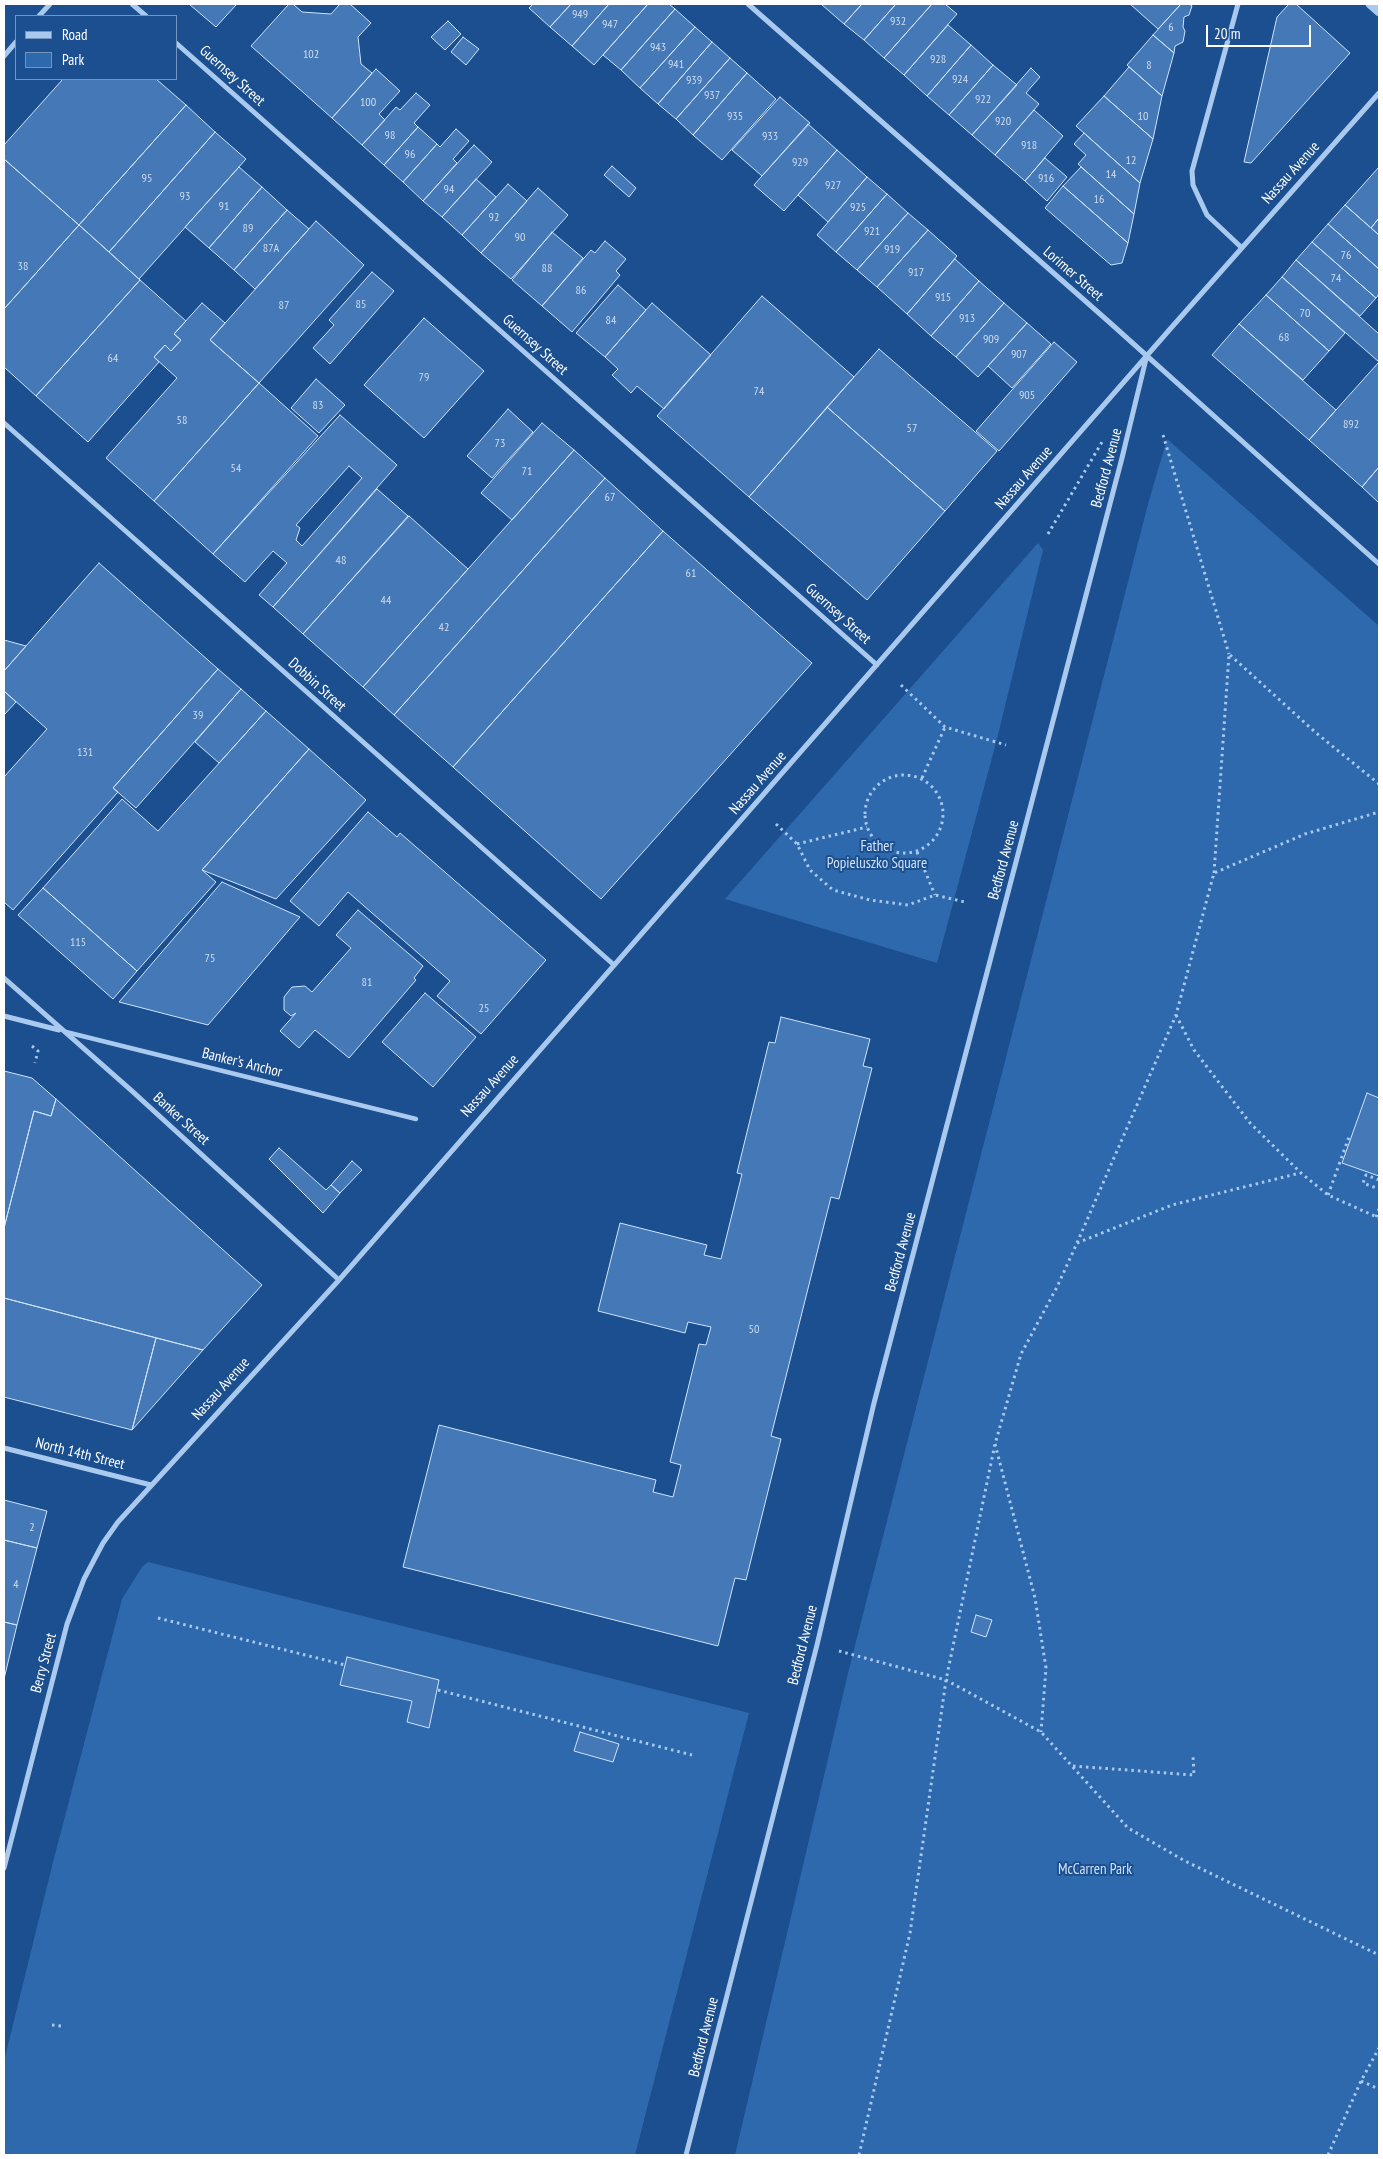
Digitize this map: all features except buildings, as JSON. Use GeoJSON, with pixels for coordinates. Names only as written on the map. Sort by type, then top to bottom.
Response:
{"type":"FeatureCollection","features":[{"type":"Feature","properties":{"kind":"street"},"geometry":{"type":"LineString","coordinates":[[40,15],[50,4]]}},
{"type":"Feature","properties":{"kind":"street"},"geometry":{"type":"LineString","coordinates":[[132,4],[145,15]]}},
{"type":"Feature","properties":{"kind":"street","name":"Lorimer Street"},"geometry":{"type":"LineString","coordinates":[[748,4],[1147,356],[1379,564]]}},
{"type":"Feature","properties":{"kind":"street"},"geometry":{"type":"LineString","coordinates":[[1238,4],[1192,171],[1193,185],[1207,215],[1242,248]]}},
{"type":"Feature","properties":{"kind":"street"},"geometry":{"type":"LineString","coordinates":[[1370,4],[1379,12]]}},
{"type":"Feature","properties":{"kind":"street"},"geometry":{"type":"LineString","coordinates":[[4,56],[15,43]]}},
{"type":"Feature","properties":{"kind":"street","name":"Guernsey Street"},"geometry":{"type":"LineString","coordinates":[[178,45],[877,665]]}},
{"type":"Feature","properties":{"kind":"street","name":"Nassau Avenue"},"geometry":{"type":"LineString","coordinates":[[151,1485],[339,1280],[1379,93]]}},
{"type":"Feature","properties":{"kind":"street","name":"Bedford Avenue"},"geometry":{"type":"LineString","coordinates":[[686,2155],[817,1645],[874,1403],[1117,478],[1147,356]]}},
{"type":"Feature","properties":{"kind":"street","name":"Dobbin Street"},"geometry":{"type":"LineString","coordinates":[[4,423],[614,965]]}},
{"type":"Feature","properties":{"kind":"street","name":"Banker Street"},"geometry":{"type":"LineString","coordinates":[[4,978],[131,1090],[339,1280]]}},
{"type":"Feature","properties":{"kind":"street"},"geometry":{"type":"LineString","coordinates":[[4,1016],[62,1031]]}},
{"type":"Feature","properties":{"kind":"street","name":"Banker's Anchor"},"geometry":{"type":"LineString","coordinates":[[62,1031],[416,1119]]}},
{"type":"Feature","properties":{"kind":"street","name":"North 14th Street"},"geometry":{"type":"LineString","coordinates":[[4,1448],[151,1485]]}},
{"type":"Feature","properties":{"kind":"street","name":"Berry Street"},"geometry":{"type":"LineString","coordinates":[[4,1868],[68,1624],[84,1579],[118,1522],[151,1485]]}},
{"type":"Feature","properties":{"kind":"path"},"geometry":{"type":"LineString","coordinates":[[859,2155],[910,1933],[946,1680],[995,1444],[1021,1354],[1078,1243],[1176,1015],[1214,873],[1229,654],[1163,435]]}},
{"type":"Feature","properties":{"kind":"path"},"geometry":{"type":"LineString","coordinates":[[1048,534],[1105,436]]}},
{"type":"Feature","properties":{"kind":"path"},"geometry":{"type":"LineString","coordinates":[[1229,654],[1315,732],[1379,784]]}},
{"type":"Feature","properties":{"kind":"path"},"geometry":{"type":"LineString","coordinates":[[901,685],[945,727],[1006,745]]}},
{"type":"Feature","properties":{"kind":"path"},"geometry":{"type":"LineString","coordinates":[[922,778],[945,727]]}},
{"type":"Feature","properties":{"kind":"path"},"geometry":{"type":"LineString","coordinates":[[906,774],[922,778],[934,787],[942,801],[944,816],[940,831],[930,844],[917,852],[901,854],[886,850],[874,840],[866,827],[864,811],[868,797],[878,784],[891,776],[906,774]]}},
{"type":"Feature","properties":{"kind":"path"},"geometry":{"type":"LineString","coordinates":[[1214,873],[1305,834],[1379,812]]}},
{"type":"Feature","properties":{"kind":"path"},"geometry":{"type":"LineString","coordinates":[[776,824],[797,844],[810,870],[833,890],[870,900],[908,905],[935,895],[965,902]]}},
{"type":"Feature","properties":{"kind":"path"},"geometry":{"type":"LineString","coordinates":[[797,844],[866,827]]}},
{"type":"Feature","properties":{"kind":"path"},"geometry":{"type":"LineString","coordinates":[[917,852],[935,895]]}},
{"type":"Feature","properties":{"kind":"path"},"geometry":{"type":"LineString","coordinates":[[1176,1015],[1194,1050],[1250,1123],[1301,1173],[1328,1195],[1378,1218],[1379,1209]]}},
{"type":"Feature","properties":{"kind":"path"},"geometry":{"type":"LineString","coordinates":[[35,1063],[38,1051]]}},
{"type":"Feature","properties":{"kind":"path"},"geometry":{"type":"LineString","coordinates":[[1328,1195],[1349,1137],[1351,1138]]}},
{"type":"Feature","properties":{"kind":"path"},"geometry":{"type":"LineString","coordinates":[[1078,1243],[1172,1205],[1301,1173]]}},
{"type":"Feature","properties":{"kind":"path"},"geometry":{"type":"LineString","coordinates":[[1379,1180],[1366,1175],[1363,1183],[1379,1189]]}},
{"type":"Feature","properties":{"kind":"path"},"geometry":{"type":"LineString","coordinates":[[995,1444],[1035,1598],[1046,1668],[1041,1732]]}},
{"type":"Feature","properties":{"kind":"path"},"geometry":{"type":"LineString","coordinates":[[158,1618],[345,1665]]}},
{"type":"Feature","properties":{"kind":"path"},"geometry":{"type":"LineString","coordinates":[[839,1651],[946,1680],[1041,1732],[1128,1828],[1185,1861],[1379,1955]]}},
{"type":"Feature","properties":{"kind":"path"},"geometry":{"type":"LineString","coordinates":[[438,1690],[692,1755]]}},
{"type":"Feature","properties":{"kind":"path"},"geometry":{"type":"LineString","coordinates":[[1072,1766],[1194,1774],[1194,1756]]}},
{"type":"Feature","properties":{"kind":"path"},"geometry":{"type":"LineString","coordinates":[[52,2025],[61,2026]]}},
{"type":"Feature","properties":{"kind":"path"},"geometry":{"type":"LineString","coordinates":[[1328,2155],[1361,2081],[1379,2048]]}},
{"type":"Feature","properties":{"kind":"path"},"geometry":{"type":"LineString","coordinates":[[1361,2081],[1379,2089]]}},
{"type":"Feature","properties":{"kind":"green space","name":"McCarren Park"},"geometry":{"type":"Polygon","coordinates":[[[1167,439],[1379,626],[1379,2155],[735,2155],[850,1665],[1148,504],[1167,439]]]}},
{"type":"Feature","properties":{"kind":"green space","name":"Father Popieluszko Square"},"geometry":{"type":"Polygon","coordinates":[[[1038,543],[1043,550],[997,739],[937,963],[725,899],[1038,543]]]}},
{"type":"Feature","properties":{"kind":"green space"},"geometry":{"type":"Polygon","coordinates":[[[148,1562],[749,1713],[635,2155],[4,2155],[4,2061],[53,1862],[122,1599],[142,1567],[148,1562]]]}}]}
